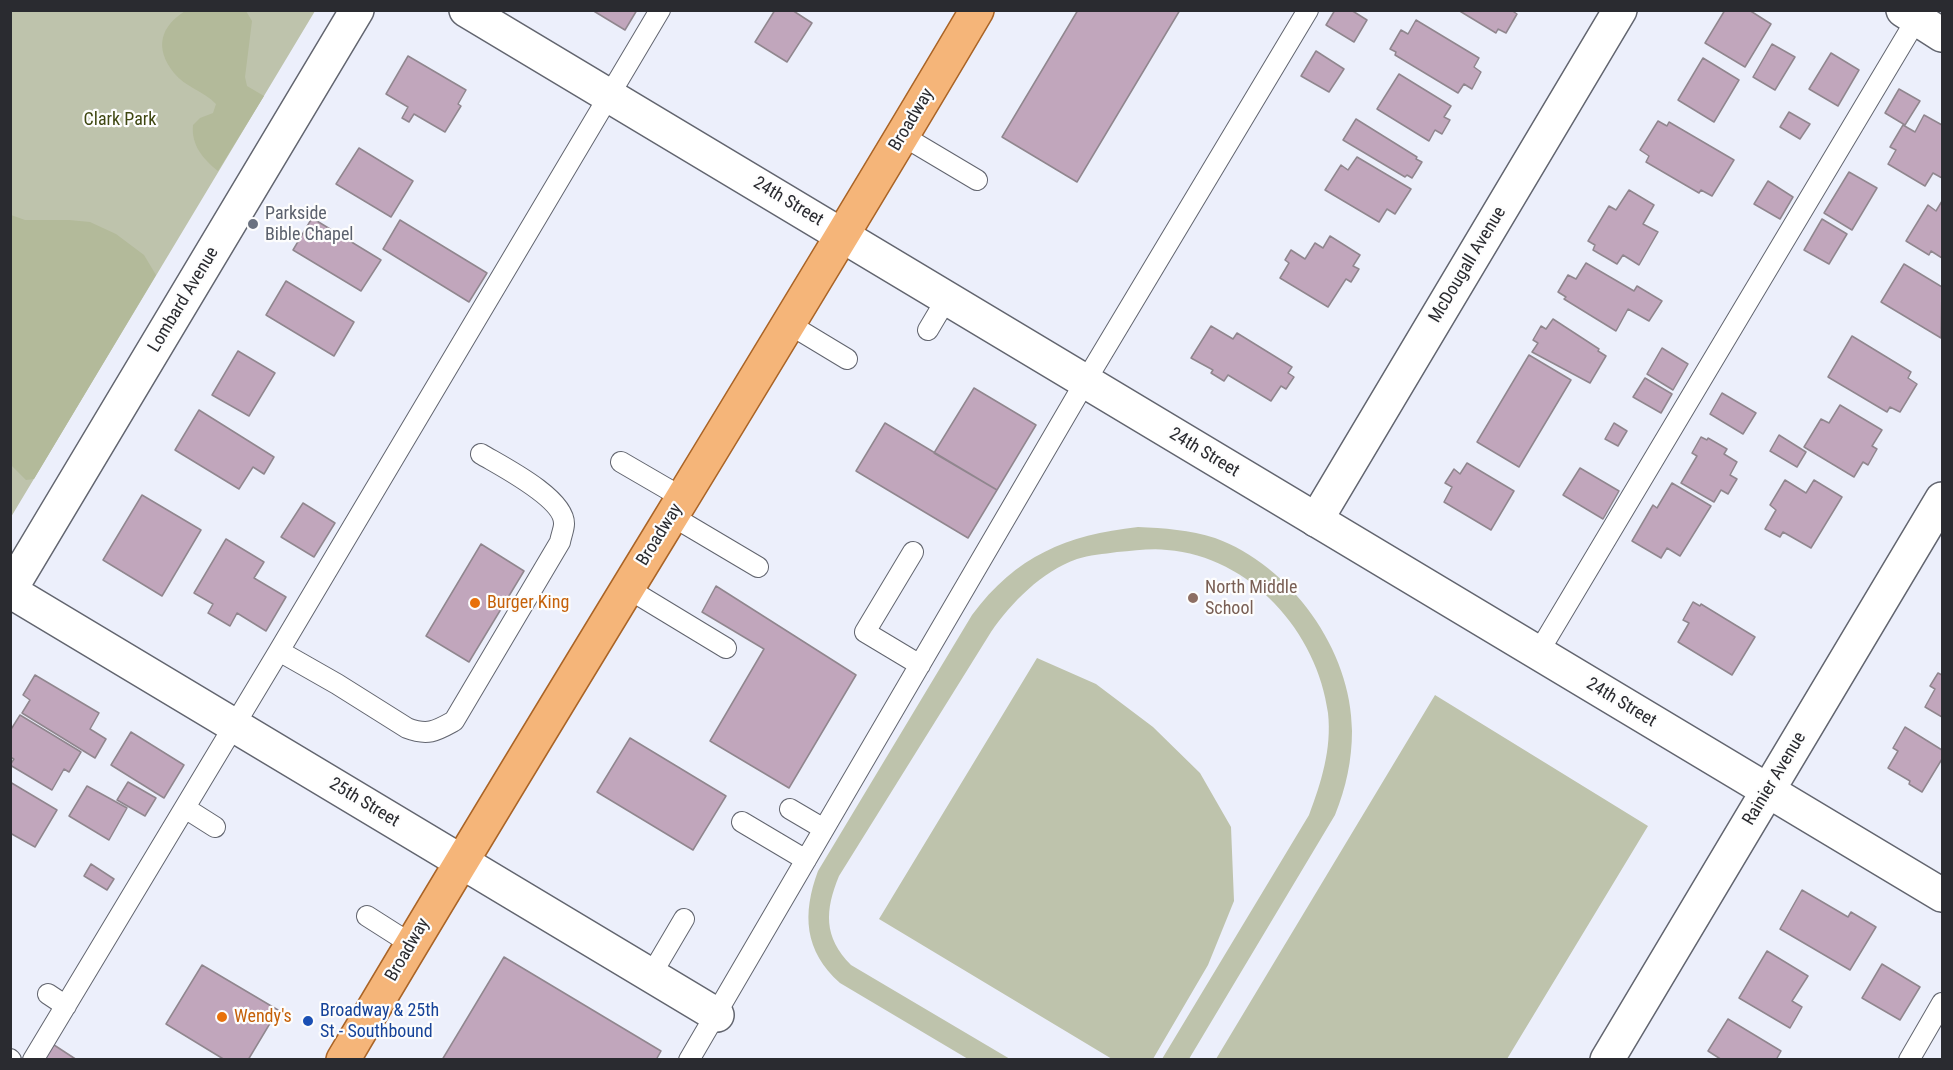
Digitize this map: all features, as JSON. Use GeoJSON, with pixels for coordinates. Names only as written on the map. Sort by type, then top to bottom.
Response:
{"type":"FeatureCollection","features":[{"type":"Feature","properties":{"kind":"main road","name":"Broadway"},"geometry":{"type":"LineString","coordinates":[[343,1059],[460,861],[844,236],[977,10]]}},
{"type":"Feature","properties":{"kind":"street","name":"Lombard Avenue"},"geometry":{"type":"LineString","coordinates":[[10,591],[357,10]]}},
{"type":"Feature","properties":{"kind":"street","name":"24th Street"},"geometry":{"type":"LineString","coordinates":[[466,10],[1942,895]]}},
{"type":"Feature","properties":{"kind":"street","name":"McDougall Avenue"},"geometry":{"type":"LineString","coordinates":[[1316,520],[1620,10]]}},
{"type":"Feature","properties":{"kind":"street","name":"Rainier Avenue"},"geometry":{"type":"LineString","coordinates":[[1607,1059],[1942,499]]}},
{"type":"Feature","properties":{"kind":"street","name":"25th Street"},"geometry":{"type":"LineString","coordinates":[[10,591],[717,1015]]}},
{"type":"Feature","properties":{"kind":"lane"},"geometry":{"type":"LineString","coordinates":[[33,1059],[235,726],[660,10]]}},
{"type":"Feature","properties":{"kind":"lane"},"geometry":{"type":"LineString","coordinates":[[689,1059],[717,1015],[1085,382],[1308,10]]}},
{"type":"Feature","properties":{"kind":"lane"},"geometry":{"type":"LineString","coordinates":[[1538,653],[1921,19]]}},
{"type":"Feature","properties":{"kind":"lane"},"geometry":{"type":"LineString","coordinates":[[903,136],[977,180]]}},
{"type":"Feature","properties":{"kind":"lane"},"geometry":{"type":"LineString","coordinates":[[928,330],[947,298]]}},
{"type":"Feature","properties":{"kind":"lane"},"geometry":{"type":"LineString","coordinates":[[789,324],[847,359]]}},
{"type":"Feature","properties":{"kind":"lane"},"geometry":{"type":"LineString","coordinates":[[279,651],[407,728],[420,733],[436,731],[454,721],[560,542],[565,522],[556,505],[540,490],[481,454]]}},
{"type":"Feature","properties":{"kind":"lane"},"geometry":{"type":"LineString","coordinates":[[621,462],[758,567]]}},
{"type":"Feature","properties":{"kind":"lane"},"geometry":{"type":"LineString","coordinates":[[913,552],[865,632],[920,665]]}},
{"type":"Feature","properties":{"kind":"lane"},"geometry":{"type":"LineString","coordinates":[[627,588],[726,648]]}},
{"type":"Feature","properties":{"kind":"lane"},"geometry":{"type":"LineString","coordinates":[[185,808],[215,827]]}},
{"type":"Feature","properties":{"kind":"lane"},"geometry":{"type":"LineString","coordinates":[[790,809],[824,829]]}},
{"type":"Feature","properties":{"kind":"lane"},"geometry":{"type":"LineString","coordinates":[[742,822],[806,861]]}},
{"type":"Feature","properties":{"kind":"lane"},"geometry":{"type":"LineString","coordinates":[[367,916],[411,944]]}},
{"type":"Feature","properties":{"kind":"lane"},"geometry":{"type":"LineString","coordinates":[[651,975],[684,918]]}},
{"type":"Feature","properties":{"kind":"lane"},"geometry":{"type":"LineString","coordinates":[[48,994],[66,1006]]}},
{"type":"Feature","properties":{"kind":"lane"},"geometry":{"type":"LineString","coordinates":[[1909,1059],[1942,1003]]}},
{"type":"Feature","properties":{"kind":"green space"},"geometry":{"type":"Polygon","coordinates":[[[187,10],[246,11],[252,21],[245,77],[247,86],[264,96],[218,171],[199,151],[193,132],[193,125],[200,118],[213,113],[216,104],[178,78],[168,64],[162,46],[166,30],[178,16],[187,10]]]}},
{"type":"Feature","properties":{"kind":"green space","name":"Clark Park"},"geometry":{"type":"Polygon","coordinates":[[[11,11],[315,11],[11,517],[11,11]]]}},
{"type":"Feature","properties":{"kind":"green space"},"geometry":{"type":"Polygon","coordinates":[[[11,215],[25,220],[90,222],[116,234],[144,255],[156,275],[34,479],[26,480],[11,465],[11,215]]]}},
{"type":"Feature","properties":{"kind":"green space"},"geometry":{"type":"Polygon","coordinates":[[[1138,527],[1196,533],[1215,538],[1242,551],[1268,568],[1312,614],[1341,670],[1349,701],[1352,742],[1348,774],[1342,795],[1335,815],[1189,1059],[1162,1059],[1309,815],[1327,753],[1329,726],[1322,683],[1295,628],[1275,604],[1252,583],[1226,567],[1197,555],[1155,549],[1117,552],[1077,559],[1052,571],[1018,599],[991,632],[839,876],[831,900],[829,923],[831,934],[842,955],[851,965],[1010,1059],[968,1059],[840,983],[828,971],[813,945],[808,917],[818,871],[972,615],[989,595],[1006,577],[1044,552],[1088,536],[1138,527]]]}},
{"type":"Feature","properties":{"kind":"green space"},"geometry":{"type":"Polygon","coordinates":[[[1037,658],[1096,684],[1153,727],[1200,773],[1231,827],[1234,901],[1208,965],[1153,1059],[1112,1059],[879,919],[1037,658]]]}},
{"type":"Feature","properties":{"kind":"green space"},"geometry":{"type":"Polygon","coordinates":[[[1435,695],[1648,826],[1507,1059],[1216,1059],[1435,695]]]}},
{"type":"Feature","properties":{"kind":"building"},"geometry":{"type":"Polygon","coordinates":[[[592,10],[637,10],[625,30],[592,10]]]}},
{"type":"Feature","properties":{"kind":"building"},"geometry":{"type":"Polygon","coordinates":[[[775,10],[792,10],[812,23],[787,62],[755,42],[775,10]]]}},
{"type":"Feature","properties":{"kind":"building"},"geometry":{"type":"Polygon","coordinates":[[[1078,10],[1180,10],[1077,182],[1002,137],[1078,10]]]}},
{"type":"Feature","properties":{"kind":"building"},"geometry":{"type":"Polygon","coordinates":[[[1335,10],[1351,10],[1367,20],[1354,42],[1326,25],[1335,10]]]}},
{"type":"Feature","properties":{"kind":"building"},"geometry":{"type":"Polygon","coordinates":[[[1458,10],[1511,10],[1517,14],[1506,33],[1498,29],[1496,33],[1458,10]]]}},
{"type":"Feature","properties":{"kind":"building"},"geometry":{"type":"Polygon","coordinates":[[[1725,10],[1749,10],[1771,24],[1745,67],[1705,43],[1725,10]]]}},
{"type":"Feature","properties":{"kind":"building"},"geometry":{"type":"Polygon","coordinates":[[[1416,20],[1479,58],[1474,67],[1481,72],[1472,89],[1464,84],[1458,93],[1395,55],[1396,52],[1390,49],[1401,30],[1408,34],[1416,20]]]}},
{"type":"Feature","properties":{"kind":"building"},"geometry":{"type":"Polygon","coordinates":[[[1772,44],[1795,57],[1775,90],[1753,77],[1772,44]]]}},
{"type":"Feature","properties":{"kind":"building"},"geometry":{"type":"Polygon","coordinates":[[[1316,51],[1344,69],[1329,92],[1301,76],[1316,51]]]}},
{"type":"Feature","properties":{"kind":"building"},"geometry":{"type":"Polygon","coordinates":[[[1831,53],[1859,70],[1838,106],[1809,89],[1831,53]]]}},
{"type":"Feature","properties":{"kind":"building"},"geometry":{"type":"Polygon","coordinates":[[[408,56],[466,90],[458,104],[461,106],[445,132],[414,114],[409,122],[402,118],[408,107],[386,94],[408,56]]]}},
{"type":"Feature","properties":{"kind":"building"},"geometry":{"type":"Polygon","coordinates":[[[1703,58],[1739,80],[1714,122],[1678,100],[1703,58]]]}},
{"type":"Feature","properties":{"kind":"building"},"geometry":{"type":"Polygon","coordinates":[[[1399,74],[1451,106],[1444,117],[1450,120],[1442,134],[1435,130],[1429,141],[1377,109],[1399,74]]]}},
{"type":"Feature","properties":{"kind":"building"},"geometry":{"type":"Polygon","coordinates":[[[1899,89],[1920,101],[1905,125],[1885,113],[1899,89]]]}},
{"type":"Feature","properties":{"kind":"building"},"geometry":{"type":"Polygon","coordinates":[[[1789,112],[1810,124],[1800,139],[1780,127],[1789,112]]]}},
{"type":"Feature","properties":{"kind":"building"},"geometry":{"type":"Polygon","coordinates":[[[1924,115],[1942,125],[1942,178],[1933,173],[1925,186],[1888,164],[1896,150],[1890,147],[1903,125],[1915,132],[1924,115]]]}},
{"type":"Feature","properties":{"kind":"building"},"geometry":{"type":"Polygon","coordinates":[[[1356,119],[1422,162],[1412,178],[1407,175],[1405,177],[1343,140],[1356,119]]]}},
{"type":"Feature","properties":{"kind":"building"},"geometry":{"type":"Polygon","coordinates":[[[1658,121],[1667,126],[1669,122],[1734,160],[1712,196],[1701,190],[1699,193],[1646,162],[1649,156],[1640,150],[1658,121]]]}},
{"type":"Feature","properties":{"kind":"building"},"geometry":{"type":"Polygon","coordinates":[[[359,148],[413,181],[391,217],[336,184],[359,148]]]}},
{"type":"Feature","properties":{"kind":"building"},"geometry":{"type":"Polygon","coordinates":[[[1357,157],[1411,189],[1395,214],[1387,209],[1379,222],[1325,190],[1341,165],[1348,170],[1357,157]]]}},
{"type":"Feature","properties":{"kind":"building"},"geometry":{"type":"Polygon","coordinates":[[[1849,172],[1877,188],[1852,230],[1824,213],[1849,172]]]}},
{"type":"Feature","properties":{"kind":"building"},"geometry":{"type":"Polygon","coordinates":[[[1768,181],[1793,197],[1780,219],[1754,204],[1768,181]]]}},
{"type":"Feature","properties":{"kind":"building"},"geometry":{"type":"Polygon","coordinates":[[[1629,190],[1654,205],[1643,224],[1658,232],[1639,265],[1623,255],[1617,264],[1593,250],[1595,245],[1588,241],[1609,206],[1616,210],[1629,190]]]}},
{"type":"Feature","properties":{"kind":"building"},"geometry":{"type":"Polygon","coordinates":[[[1942,201],[1942,258],[1931,251],[1929,255],[1906,241],[1928,205],[1936,211],[1942,201]]]}},
{"type":"Feature","properties":{"kind":"building"},"geometry":{"type":"Polygon","coordinates":[[[312,218],[381,260],[361,291],[293,250],[312,218]]]}},
{"type":"Feature","properties":{"kind":"building"},"geometry":{"type":"Polygon","coordinates":[[[1822,219],[1847,234],[1829,264],[1804,250],[1822,219]]]}},
{"type":"Feature","properties":{"kind":"building"},"geometry":{"type":"Polygon","coordinates":[[[400,220],[487,273],[469,302],[383,249],[400,220]]]}},
{"type":"Feature","properties":{"kind":"building"},"geometry":{"type":"Polygon","coordinates":[[[1330,236],[1360,255],[1353,266],[1359,269],[1351,282],[1346,279],[1328,307],[1280,278],[1289,263],[1285,260],[1291,250],[1305,259],[1315,243],[1323,248],[1330,236]]]}},
{"type":"Feature","properties":{"kind":"building"},"geometry":{"type":"Polygon","coordinates":[[[1586,263],[1634,291],[1637,286],[1662,301],[1649,321],[1628,309],[1616,331],[1564,299],[1566,297],[1558,292],[1568,275],[1576,279],[1586,263]]]}},
{"type":"Feature","properties":{"kind":"building"},"geometry":{"type":"Polygon","coordinates":[[[1904,264],[1942,287],[1941,338],[1881,302],[1904,264]]]}},
{"type":"Feature","properties":{"kind":"building"},"geometry":{"type":"Polygon","coordinates":[[[286,281],[354,322],[334,356],[266,315],[286,281]]]}},
{"type":"Feature","properties":{"kind":"building"},"geometry":{"type":"Polygon","coordinates":[[[1553,319],[1606,356],[1590,383],[1532,352],[1538,343],[1533,340],[1541,326],[1546,329],[1553,319]]]}},
{"type":"Feature","properties":{"kind":"building"},"geometry":{"type":"Polygon","coordinates":[[[1211,326],[1233,339],[1237,333],[1292,367],[1288,373],[1294,377],[1286,389],[1281,386],[1271,401],[1228,375],[1224,381],[1211,373],[1213,370],[1191,358],[1211,326]]]}},
{"type":"Feature","properties":{"kind":"building"},"geometry":{"type":"Polygon","coordinates":[[[1852,336],[1911,372],[1908,378],[1917,384],[1900,412],[1890,407],[1887,412],[1828,377],[1852,336]]]}},
{"type":"Feature","properties":{"kind":"building"},"geometry":{"type":"Polygon","coordinates":[[[1662,348],[1688,364],[1673,390],[1647,374],[1662,348]]]}},
{"type":"Feature","properties":{"kind":"building"},"geometry":{"type":"Polygon","coordinates":[[[238,351],[275,373],[249,416],[212,395],[238,351]]]}},
{"type":"Feature","properties":{"kind":"building"},"geometry":{"type":"Polygon","coordinates":[[[1529,355],[1571,380],[1519,467],[1477,442],[1529,355]]]}},
{"type":"Feature","properties":{"kind":"building"},"geometry":{"type":"Polygon","coordinates":[[[1645,378],[1672,394],[1661,413],[1633,397],[1645,378]]]}},
{"type":"Feature","properties":{"kind":"building"},"geometry":{"type":"Polygon","coordinates":[[[974,388],[1036,425],[997,490],[934,453],[974,388]]]}},
{"type":"Feature","properties":{"kind":"building"},"geometry":{"type":"Polygon","coordinates":[[[1722,393],[1756,413],[1743,434],[1710,414],[1722,393]]]}},
{"type":"Feature","properties":{"kind":"building"},"geometry":{"type":"Polygon","coordinates":[[[1840,405],[1882,430],[1872,446],[1877,449],[1868,465],[1863,462],[1854,477],[1804,447],[1821,419],[1829,423],[1840,405]]]}},
{"type":"Feature","properties":{"kind":"building"},"geometry":{"type":"Polygon","coordinates":[[[199,410],[274,457],[264,474],[253,467],[239,489],[175,450],[199,410]]]}},
{"type":"Feature","properties":{"kind":"building"},"geometry":{"type":"Polygon","coordinates":[[[885,423],[997,490],[968,538],[856,471],[885,423]]]}},
{"type":"Feature","properties":{"kind":"building"},"geometry":{"type":"Polygon","coordinates":[[[1614,423],[1627,431],[1618,446],[1605,439],[1614,423]]]}},
{"type":"Feature","properties":{"kind":"building"},"geometry":{"type":"Polygon","coordinates":[[[1779,435],[1806,452],[1797,467],[1770,451],[1779,435]]]}},
{"type":"Feature","properties":{"kind":"building"},"geometry":{"type":"Polygon","coordinates":[[[1701,437],[1707,440],[1708,438],[1727,449],[1724,454],[1737,462],[1730,475],[1737,479],[1728,494],[1721,490],[1714,502],[1681,483],[1697,456],[1692,453],[1701,437]]]}},
{"type":"Feature","properties":{"kind":"building"},"geometry":{"type":"Polygon","coordinates":[[[1467,463],[1514,491],[1491,530],[1444,502],[1452,487],[1445,483],[1454,469],[1460,474],[1467,463]]]}},
{"type":"Feature","properties":{"kind":"building"},"geometry":{"type":"Polygon","coordinates":[[[1580,468],[1619,491],[1603,519],[1563,495],[1580,468]]]}},
{"type":"Feature","properties":{"kind":"building"},"geometry":{"type":"Polygon","coordinates":[[[1785,480],[1806,493],[1814,480],[1842,497],[1811,548],[1783,532],[1780,537],[1765,529],[1776,510],[1770,505],[1785,480]]]}},
{"type":"Feature","properties":{"kind":"building"},"geometry":{"type":"Polygon","coordinates":[[[1672,483],[1711,506],[1680,556],[1667,548],[1661,558],[1632,541],[1653,505],[1657,508],[1672,483]]]}},
{"type":"Feature","properties":{"kind":"building"},"geometry":{"type":"Polygon","coordinates":[[[142,495],[201,530],[162,596],[103,560],[142,495]]]}},
{"type":"Feature","properties":{"kind":"building"},"geometry":{"type":"Polygon","coordinates":[[[303,503],[335,523],[314,557],[281,537],[303,503]]]}},
{"type":"Feature","properties":{"kind":"building"},"geometry":{"type":"Polygon","coordinates":[[[226,539],[264,562],[254,578],[286,597],[266,631],[237,613],[230,626],[208,613],[213,604],[194,593],[226,539]]]}},
{"type":"Feature","properties":{"kind":"building","name":"Burger King"},"geometry":{"type":"Polygon","coordinates":[[[481,544],[524,571],[469,662],[426,636],[481,544]]]}},
{"type":"Feature","properties":{"kind":"building"},"geometry":{"type":"Polygon","coordinates":[[[716,586],[856,675],[789,788],[710,741],[764,649],[702,612],[716,586]]]}},
{"type":"Feature","properties":{"kind":"building"},"geometry":{"type":"Polygon","coordinates":[[[1693,602],[1700,606],[1701,604],[1755,637],[1732,675],[1678,642],[1689,623],[1683,620],[1693,602]]]}},
{"type":"Feature","properties":{"kind":"building"},"geometry":{"type":"Polygon","coordinates":[[[1938,673],[1942,675],[1942,717],[1925,707],[1935,689],[1930,686],[1938,673]]]}},
{"type":"Feature","properties":{"kind":"building"},"geometry":{"type":"Polygon","coordinates":[[[35,675],[99,713],[90,729],[106,739],[95,758],[22,713],[30,700],[23,695],[35,675]]]}},
{"type":"Feature","properties":{"kind":"building"},"geometry":{"type":"Polygon","coordinates":[[[20,715],[81,752],[69,772],[64,769],[52,790],[10,765],[14,759],[10,757],[10,731],[20,715]]]}},
{"type":"Feature","properties":{"kind":"building"},"geometry":{"type":"Polygon","coordinates":[[[1905,727],[1942,750],[1942,759],[1922,792],[1909,784],[1910,781],[1888,768],[1898,751],[1893,748],[1905,727]]]}},
{"type":"Feature","properties":{"kind":"building"},"geometry":{"type":"Polygon","coordinates":[[[131,732],[184,765],[164,798],[111,765],[131,732]]]}},
{"type":"Feature","properties":{"kind":"building"},"geometry":{"type":"Polygon","coordinates":[[[630,738],[726,796],[693,850],[597,792],[630,738]]]}},
{"type":"Feature","properties":{"kind":"building"},"geometry":{"type":"Polygon","coordinates":[[[10,782],[57,810],[35,847],[10,833],[10,782]]]}},
{"type":"Feature","properties":{"kind":"building"},"geometry":{"type":"Polygon","coordinates":[[[128,782],[156,798],[145,816],[117,800],[128,782]]]}},
{"type":"Feature","properties":{"kind":"building"},"geometry":{"type":"Polygon","coordinates":[[[87,786],[127,808],[109,840],[69,816],[87,786]]]}},
{"type":"Feature","properties":{"kind":"building"},"geometry":{"type":"Polygon","coordinates":[[[91,864],[114,879],[107,890],[84,876],[91,864]]]}},
{"type":"Feature","properties":{"kind":"building"},"geometry":{"type":"Polygon","coordinates":[[[1802,890],[1848,917],[1851,912],[1876,927],[1850,970],[1780,929],[1802,890]]]}},
{"type":"Feature","properties":{"kind":"building"},"geometry":{"type":"Polygon","coordinates":[[[1767,951],[1808,976],[1792,1001],[1802,1007],[1790,1028],[1739,998],[1767,951]]]}},
{"type":"Feature","properties":{"kind":"building"},"geometry":{"type":"Polygon","coordinates":[[[504,957],[661,1051],[656,1060],[442,1060],[504,957]]]}},
{"type":"Feature","properties":{"kind":"building"},"geometry":{"type":"Polygon","coordinates":[[[1882,964],[1920,987],[1900,1020],[1862,998],[1882,964]]]}},
{"type":"Feature","properties":{"kind":"building","name":"Wendy's"},"geometry":{"type":"Polygon","coordinates":[[[202,965],[278,1010],[248,1060],[225,1060],[166,1024],[202,965]]]}},
{"type":"Feature","properties":{"kind":"building"},"geometry":{"type":"Polygon","coordinates":[[[1728,1019],[1781,1051],[1776,1060],[1722,1060],[1708,1051],[1728,1019]]]}},
{"type":"Feature","properties":{"kind":"building"},"geometry":{"type":"Polygon","coordinates":[[[51,1043],[77,1060],[41,1060],[51,1043]]]}},
{"type":"Feature","properties":{"kind":"place","name":"Parkside Bible Chapel"},"geometry":{"type":"Point","coordinates":[253,224]}},
{"type":"Feature","properties":{"kind":"place","name":"North Middle School"},"geometry":{"type":"Point","coordinates":[1193,598]}},
{"type":"Feature","properties":{"kind":"place","name":"Burger King"},"geometry":{"type":"Point","coordinates":[475,603]}},
{"type":"Feature","properties":{"kind":"place","name":"Wendy's"},"geometry":{"type":"Point","coordinates":[222,1017]}},
{"type":"Feature","properties":{"kind":"place","name":"Broadway & 25th St - Southbound"},"geometry":{"type":"Point","coordinates":[308,1021]}}]}
